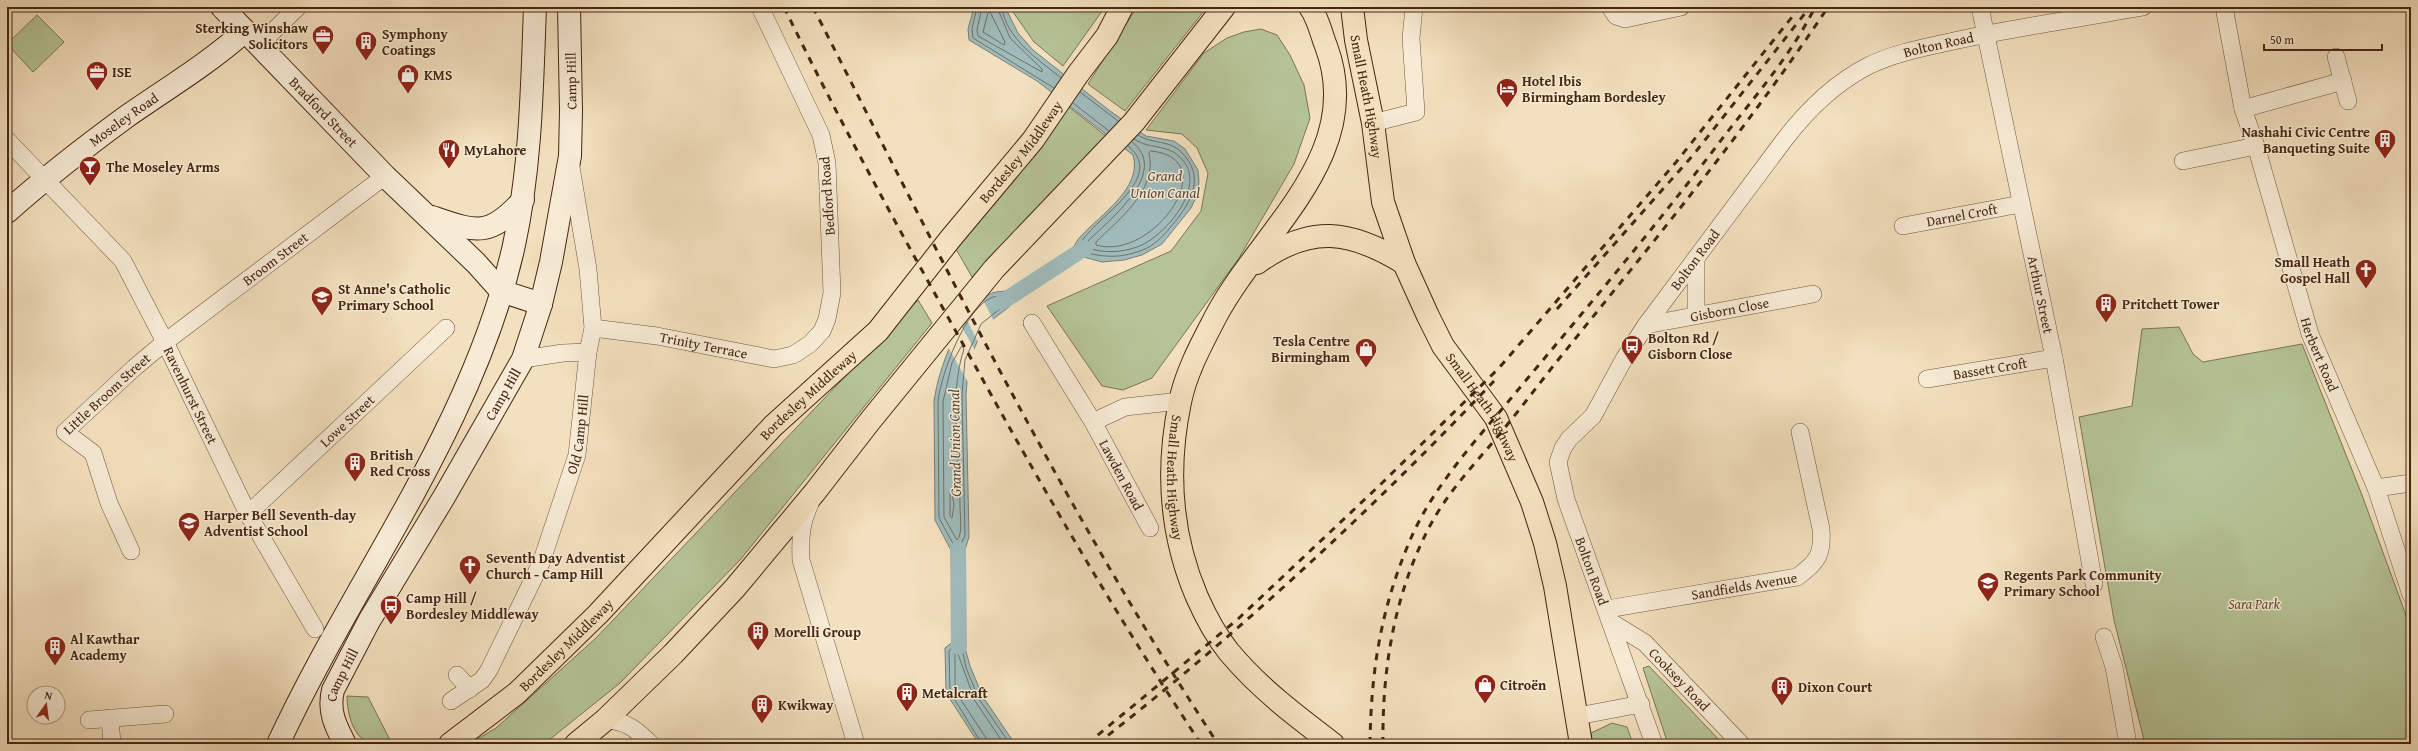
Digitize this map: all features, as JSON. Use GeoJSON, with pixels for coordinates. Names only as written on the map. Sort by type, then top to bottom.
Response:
{"type":"FeatureCollection","features":[{"type":"Feature","properties":{"kind":"highway","name":"Bordesley Middleway"},"geometry":{"type":"LineString","coordinates":[[450,744],[522,688],[598,614],[772,426],[878,330],[951,238],[1034,140],[1078,74],[1107,36],[1122,7]]}},
{"type":"Feature","properties":{"kind":"highway"},"geometry":{"type":"LineString","coordinates":[[576,744],[605,720],[673,654],[734,588],[815,492],[870,421],[994,269],[1109,150],[1134,122],[1224,7]]}},
{"type":"Feature","properties":{"kind":"highway","name":"Small Heath Highway"},"geometry":{"type":"LineString","coordinates":[[1310,7],[1328,52],[1334,74],[1336,95],[1325,150],[1303,191],[1217,314],[1188,375],[1180,401],[1172,455],[1171,497],[1176,530],[1186,571],[1204,612],[1227,650],[1250,676],[1293,714],[1333,744]]}},
{"type":"Feature","properties":{"kind":"highway","name":"Small Heath Highway"},"geometry":{"type":"LineString","coordinates":[[1352,7],[1356,40],[1373,122],[1383,202],[1404,263],[1443,346],[1496,418],[1532,502],[1545,543],[1555,586],[1568,658],[1574,715],[1581,744]]}},
{"type":"Feature","properties":{"kind":"highway"},"geometry":{"type":"LineString","coordinates":[[1246,271],[1276,250],[1323,234],[1364,242],[1404,263]]}},
{"type":"Feature","properties":{"kind":"main road","name":"Bradford Street"},"geometry":{"type":"LineString","coordinates":[[222,7],[385,176],[476,263],[501,291]]}},
{"type":"Feature","properties":{"kind":"main road","name":"Camp Hill"},"geometry":{"type":"LineString","coordinates":[[278,744],[304,690],[418,487],[472,372],[501,291],[514,247],[523,200],[531,120],[535,7]]}},
{"type":"Feature","properties":{"kind":"main road","name":"Camp Hill"},"geometry":{"type":"LineString","coordinates":[[345,744],[332,719],[330,702],[333,690],[369,621],[444,497],[523,359],[541,304],[557,232],[570,156],[571,111],[569,7]]}},
{"type":"Feature","properties":{"kind":"main road","name":"Moseley Road"},"geometry":{"type":"LineString","coordinates":[[7,212],[45,178],[126,117],[227,48],[252,38]]}},
{"type":"Feature","properties":{"kind":"main road","name":"Bradford Street"},"geometry":{"type":"LineString","coordinates":[[427,215],[469,229],[493,227],[509,216],[523,200]]}},
{"type":"Feature","properties":{"kind":"main road"},"geometry":{"type":"LineString","coordinates":[[501,291],[541,304]]}},
{"type":"Feature","properties":{"kind":"street"},"geometry":{"type":"LineString","coordinates":[[252,38],[298,7]]}},
{"type":"Feature","properties":{"kind":"street","name":"Bedford Road"},"geometry":{"type":"LineString","coordinates":[[760,7],[821,135],[827,163],[832,293],[827,319],[822,331],[810,344]]}},
{"type":"Feature","properties":{"kind":"street"},"geometry":{"type":"LineString","coordinates":[[1373,122],[1416,112],[1411,38],[1414,7]]}},
{"type":"Feature","properties":{"kind":"street"},"geometry":{"type":"LineString","coordinates":[[1610,7],[1616,16],[1625,19],[1681,7]]}},
{"type":"Feature","properties":{"kind":"street","name":"Arthur Street"},"geometry":{"type":"LineString","coordinates":[[1980,7],[2054,358],[2094,584]]}},
{"type":"Feature","properties":{"kind":"street","name":"Bolton Road"},"geometry":{"type":"LineString","coordinates":[[1654,744],[1641,704],[1566,499],[1558,462],[1569,439],[1593,416],[1624,359],[1646,325],[1802,117],[1832,89],[1868,66],[1916,49],[1985,35],[2143,7]]}},
{"type":"Feature","properties":{"kind":"street","name":"Herbert Road"},"geometry":{"type":"LineString","coordinates":[[2224,7],[2243,109],[2256,146],[2310,334],[2376,488],[2411,595]]}},
{"type":"Feature","properties":{"kind":"street"},"geometry":{"type":"LineString","coordinates":[[2336,57],[2348,101]]}},
{"type":"Feature","properties":{"kind":"street"},"geometry":{"type":"LineString","coordinates":[[2243,109],[2343,81]]}},
{"type":"Feature","properties":{"kind":"street","name":"Ravenhurst Street"},"geometry":{"type":"LineString","coordinates":[[7,140],[123,261],[165,342],[248,514],[315,628]]}},
{"type":"Feature","properties":{"kind":"street"},"geometry":{"type":"LineString","coordinates":[[2183,161],[2256,146]]}},
{"type":"Feature","properties":{"kind":"street","name":"Old Camp Hill"},"geometry":{"type":"LineString","coordinates":[[451,701],[482,680],[489,670],[542,563],[577,455],[588,352],[593,328],[588,269],[570,156]]}},
{"type":"Feature","properties":{"kind":"street","name":"Broom Street"},"geometry":{"type":"LineString","coordinates":[[165,342],[385,176]]}},
{"type":"Feature","properties":{"kind":"street","name":"Darnel Croft"},"geometry":{"type":"LineString","coordinates":[[1903,226],[2021,204]]}},
{"type":"Feature","properties":{"kind":"street"},"geometry":{"type":"LineString","coordinates":[[1696,260],[1696,316]]}},
{"type":"Feature","properties":{"kind":"street","name":"Gisborn Close"},"geometry":{"type":"LineString","coordinates":[[1646,325],[1813,294]]}},
{"type":"Feature","properties":{"kind":"street","name":"Lawden Road"},"geometry":{"type":"LineString","coordinates":[[1032,323],[1092,422],[1150,528]]}},
{"type":"Feature","properties":{"kind":"street","name":"Lowe Street"},"geometry":{"type":"LineString","coordinates":[[248,514],[446,328]]}},
{"type":"Feature","properties":{"kind":"street","name":"Trinity Terrace"},"geometry":{"type":"LineString","coordinates":[[593,328],[657,336],[774,359],[793,355],[810,344]]}},
{"type":"Feature","properties":{"kind":"street","name":"Little Broom Street"},"geometry":{"type":"LineString","coordinates":[[132,551],[110,503],[93,453],[65,432],[165,342]]}},
{"type":"Feature","properties":{"kind":"street"},"geometry":{"type":"LineString","coordinates":[[523,359],[563,353],[588,352]]}},
{"type":"Feature","properties":{"kind":"street","name":"Bassett Croft"},"geometry":{"type":"LineString","coordinates":[[1927,379],[2054,358]]}},
{"type":"Feature","properties":{"kind":"street"},"geometry":{"type":"LineString","coordinates":[[1092,422],[1125,407],[1180,401]]}},
{"type":"Feature","properties":{"kind":"street","name":"Sandfields Avenue"},"geometry":{"type":"LineString","coordinates":[[1609,616],[1797,577],[1811,567],[1819,557],[1822,543],[1821,528],[1800,432]]}},
{"type":"Feature","properties":{"kind":"street"},"geometry":{"type":"LineString","coordinates":[[2376,488],[2411,483]]}},
{"type":"Feature","properties":{"kind":"street"},"geometry":{"type":"LineString","coordinates":[[815,492],[802,521],[800,536],[802,560],[856,744]]}},
{"type":"Feature","properties":{"kind":"street","name":"Cooksey Road"},"geometry":{"type":"LineString","coordinates":[[1609,616],[1645,643],[1741,744]]}},
{"type":"Feature","properties":{"kind":"street"},"geometry":{"type":"LineString","coordinates":[[2104,637],[2114,668],[2128,744]]}},
{"type":"Feature","properties":{"kind":"street"},"geometry":{"type":"LineString","coordinates":[[457,676],[470,689]]}},
{"type":"Feature","properties":{"kind":"street"},"geometry":{"type":"LineString","coordinates":[[1574,715],[1583,715],[1641,704]]}},
{"type":"Feature","properties":{"kind":"street"},"geometry":{"type":"LineString","coordinates":[[89,720],[165,714]]}},
{"type":"Feature","properties":{"kind":"street"},"geometry":{"type":"LineString","coordinates":[[110,718],[112,744]]}},
{"type":"Feature","properties":{"kind":"street"},"geometry":{"type":"LineString","coordinates":[[605,720],[622,722],[636,730],[651,744]]}},
{"type":"Feature","properties":{"kind":"green space"},"geometry":{"type":"Polygon","coordinates":[[[1012,7],[1105,7],[1063,66],[1034,42],[1013,12],[1012,7]]]}},
{"type":"Feature","properties":{"kind":"green space"},"geometry":{"type":"Polygon","coordinates":[[[1137,7],[1207,7],[1125,111],[1088,84],[1137,7]]]}},
{"type":"Feature","properties":{"kind":"green space"},"geometry":{"type":"Polygon","coordinates":[[[37,15],[64,42],[33,72],[7,44],[37,15]]]}},
{"type":"Feature","properties":{"kind":"green space"},"geometry":{"type":"Polygon","coordinates":[[[1261,29],[1277,35],[1290,55],[1304,85],[1310,118],[1294,164],[1239,258],[1152,378],[1123,390],[1102,386],[1047,306],[1171,251],[1201,211],[1208,173],[1197,148],[1182,134],[1146,130],[1204,53],[1227,38],[1244,32],[1261,29]]]}},
{"type":"Feature","properties":{"kind":"green space"},"geometry":{"type":"Polygon","coordinates":[[[1069,107],[1107,137],[972,277],[956,249],[1069,107]]]}},
{"type":"Feature","properties":{"kind":"green space"},"geometry":{"type":"Polygon","coordinates":[[[918,300],[932,323],[740,560],[620,683],[544,744],[469,744],[496,728],[596,638],[918,300]]]}},
{"type":"Feature","properties":{"kind":"green space","name":"Sara Park"},"geometry":{"type":"Polygon","coordinates":[[[2179,327],[2193,354],[2203,362],[2302,344],[2362,495],[2411,629],[2411,738],[2394,744],[2145,744],[2114,620],[2079,417],[2132,406],[2142,329],[2179,327]]]}},
{"type":"Feature","properties":{"kind":"green space"},"geometry":{"type":"Polygon","coordinates":[[[1649,666],[1723,744],[1668,744],[1643,668],[1649,666]]]}},
{"type":"Feature","properties":{"kind":"green space"},"geometry":{"type":"Polygon","coordinates":[[[347,696],[368,697],[392,744],[373,744],[360,737],[352,725],[348,710],[347,696]]]}},
{"type":"Feature","properties":{"kind":"green space"},"geometry":{"type":"Polygon","coordinates":[[[1612,723],[1627,727],[1633,744],[1593,744],[1591,733],[1612,723]]]}},
{"type":"Feature","properties":{"kind":"water","name":"Grand Union Canal"},"geometry":{"type":"Polygon","coordinates":[[[974,7],[1005,7],[1018,33],[1033,50],[1110,111],[1146,136],[1174,141],[1185,149],[1198,170],[1199,182],[1197,195],[1191,208],[1162,244],[1142,255],[1124,260],[1102,262],[1080,256],[1067,260],[1079,238],[1118,200],[1126,190],[1132,179],[1134,167],[1133,155],[1037,81],[969,40],[968,29],[974,7]]]}},
{"type":"Feature","properties":{"kind":"water"},"geometry":{"type":"Polygon","coordinates":[[[1020,290],[1009,307],[984,326],[969,361],[966,394],[969,537],[958,571],[953,554],[935,520],[934,401],[940,372],[952,342],[960,327],[979,302],[990,294],[1020,290]]]}},
{"type":"Feature","properties":{"kind":"water"},"geometry":{"type":"Polygon","coordinates":[[[959,626],[970,666],[983,697],[1015,744],[979,744],[946,693],[945,648],[954,641],[959,626]]]}},
{"type":"Feature","properties":{"kind":"pier"},"geometry":{"type":"Polygon","coordinates":[[[982,298],[994,321],[986,328],[978,342],[965,316],[982,298]]]}},
{"type":"Feature","properties":{"kind":"pier"},"geometry":{"type":"Polygon","coordinates":[[[960,324],[975,350],[969,384],[948,347],[960,324]]]}},
{"type":"Feature","properties":{"kind":"waterway","name":"Grand Union Canal"},"geometry":{"type":"LineString","coordinates":[[1002,302],[1085,248]]}},
{"type":"Feature","properties":{"kind":"waterway","name":"Grand Union Canal"},"geometry":{"type":"LineString","coordinates":[[958,549],[959,647]]}},
{"type":"Feature","properties":{"kind":"railway"},"geometry":{"type":"LineString","coordinates":[[784,7],[878,190],[1031,466],[1142,653],[1201,744]]}},
{"type":"Feature","properties":{"kind":"railway"},"geometry":{"type":"LineString","coordinates":[[813,7],[908,195],[1005,381],[1108,565],[1218,744]]}},
{"type":"Feature","properties":{"kind":"railway"},"geometry":{"type":"LineString","coordinates":[[1087,744],[1238,619],[1381,484],[1499,368],[1677,161],[1800,7]]}},
{"type":"Feature","properties":{"kind":"railway"},"geometry":{"type":"LineString","coordinates":[[1557,309],[1694,154],[1810,7]]}},
{"type":"Feature","properties":{"kind":"railway"},"geometry":{"type":"LineString","coordinates":[[1383,744],[1383,715],[1388,658],[1400,602],[1419,548],[1444,502],[1497,438],[1730,144],[1828,7]]}},
{"type":"Feature","properties":{"kind":"railway"},"geometry":{"type":"LineString","coordinates":[[1370,744],[1373,690],[1385,614],[1392,589],[1411,538],[1433,497],[1476,439],[1676,199],[1784,59],[1814,9]]}},
{"type":"Feature","properties":{"kind":"railway"},"geometry":{"type":"LineString","coordinates":[[1097,744],[1201,659],[1302,570],[1400,477],[1494,381]]}},
{"type":"Feature","properties":{"kind":"place","name":"Sterking Winshaw Solicitors"},"geometry":{"type":"Point","coordinates":[323,56]}},
{"type":"Feature","properties":{"kind":"place","name":"Symphony Coatings"},"geometry":{"type":"Point","coordinates":[366,62]}},
{"type":"Feature","properties":{"kind":"place","name":"ISE"},"geometry":{"type":"Point","coordinates":[97,92]}},
{"type":"Feature","properties":{"kind":"place","name":"KMS"},"geometry":{"type":"Point","coordinates":[408,94]}},
{"type":"Feature","properties":{"kind":"place","name":"Hotel Ibis Birmingham Bordesley"},"geometry":{"type":"Point","coordinates":[1507,108]}},
{"type":"Feature","properties":{"kind":"place","name":"Nashahi Civic Centre Banqueting Suite"},"geometry":{"type":"Point","coordinates":[2385,160]}},
{"type":"Feature","properties":{"kind":"place","name":"MyLahore"},"geometry":{"type":"Point","coordinates":[449,170]}},
{"type":"Feature","properties":{"kind":"place","name":"The Moseley Arms"},"geometry":{"type":"Point","coordinates":[90,186]}},
{"type":"Feature","properties":{"kind":"place","name":"Small Heath Gospel Hall"},"geometry":{"type":"Point","coordinates":[2366,290]}},
{"type":"Feature","properties":{"kind":"place","name":"St Anne's Catholic Primary School"},"geometry":{"type":"Point","coordinates":[322,316]}},
{"type":"Feature","properties":{"kind":"place","name":"Pritchett Tower"},"geometry":{"type":"Point","coordinates":[2106,324]}},
{"type":"Feature","properties":{"kind":"place","name":"Bolton Rd / Gisborn Close"},"geometry":{"type":"Point","coordinates":[1632,366]}},
{"type":"Feature","properties":{"kind":"place","name":"Tesla Centre Birmingham"},"geometry":{"type":"Point","coordinates":[1366,368]}},
{"type":"Feature","properties":{"kind":"place","name":"British Red Cross"},"geometry":{"type":"Point","coordinates":[355,482]}},
{"type":"Feature","properties":{"kind":"place","name":"Harper Bell Seventh-day Adventist School"},"geometry":{"type":"Point","coordinates":[189,542]}},
{"type":"Feature","properties":{"kind":"place","name":"Seventh Day Adventist Church - Camp Hill"},"geometry":{"type":"Point","coordinates":[470,586]}},
{"type":"Feature","properties":{"kind":"place","name":"Regents Park Community Primary School"},"geometry":{"type":"Point","coordinates":[1988,602]}},
{"type":"Feature","properties":{"kind":"place","name":"Camp Hill / Bordesley Middleway"},"geometry":{"type":"Point","coordinates":[391,626]}},
{"type":"Feature","properties":{"kind":"place","name":"Morelli Group"},"geometry":{"type":"Point","coordinates":[758,652]}},
{"type":"Feature","properties":{"kind":"place","name":"Al Kawthar Academy"},"geometry":{"type":"Point","coordinates":[55,666]}},
{"type":"Feature","properties":{"kind":"place","name":"Citroën"},"geometry":{"type":"Point","coordinates":[1485,704]}},
{"type":"Feature","properties":{"kind":"place","name":"Dixon Court"},"geometry":{"type":"Point","coordinates":[1782,706]}},
{"type":"Feature","properties":{"kind":"place","name":"Metalcraft"},"geometry":{"type":"Point","coordinates":[907,712]}},
{"type":"Feature","properties":{"kind":"place","name":"Kwikway"},"geometry":{"type":"Point","coordinates":[762,724]}}]}
